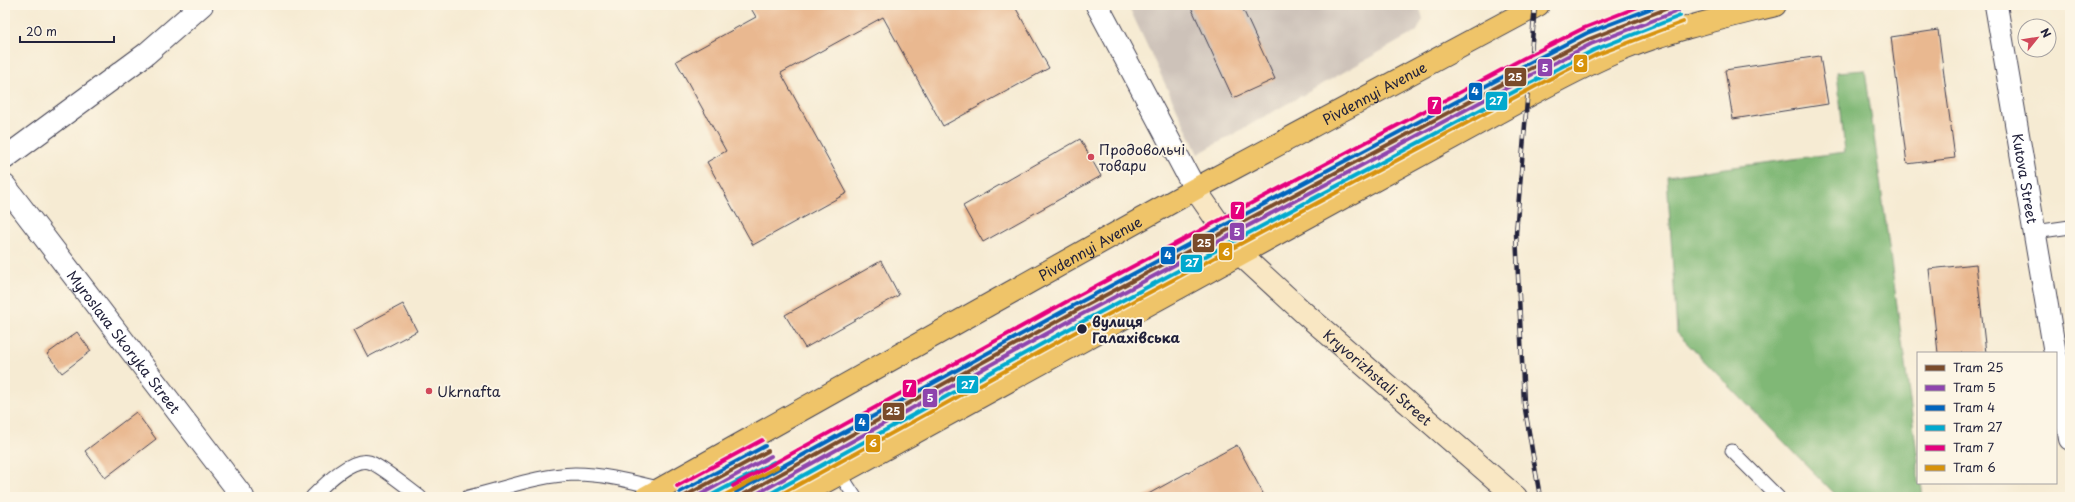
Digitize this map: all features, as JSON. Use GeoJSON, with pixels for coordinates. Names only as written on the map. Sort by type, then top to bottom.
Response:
{"type":"FeatureCollection","features":[{"type":"Feature","properties":{"kind":"main road","name":"Pivdennyi Avenue"},"geometry":{"type":"LineString","coordinates":[[654,493],[1195,189],[1538,5]]}},
{"type":"Feature","properties":{"kind":"main road"},"geometry":{"type":"LineString","coordinates":[[798,497],[1528,96],[1614,54],[1686,28],[1775,5]]}},
{"type":"Feature","properties":{"kind":"main road","name":"Kryvorizhstali Street"},"geometry":{"type":"LineString","coordinates":[[1195,189],[1241,255],[1309,317],[1516,497]]}},
{"type":"Feature","properties":{"kind":"street"},"geometry":{"type":"LineString","coordinates":[[5,158],[146,54],[202,5]]}},
{"type":"Feature","properties":{"kind":"street"},"geometry":{"type":"LineString","coordinates":[[1097,5],[1195,189]]}},
{"type":"Feature","properties":{"kind":"street","name":"Kutova Street"},"geometry":{"type":"LineString","coordinates":[[1996,5],[2055,352]]}},
{"type":"Feature","properties":{"kind":"street","name":"Myroslava Skoryka Street"},"geometry":{"type":"LineString","coordinates":[[5,186],[243,497]]}},
{"type":"Feature","properties":{"kind":"street"},"geometry":{"type":"LineString","coordinates":[[2057,363],[2070,439]]}},
{"type":"Feature","properties":{"kind":"lane"},"geometry":{"type":"LineString","coordinates":[[2035,232],[2070,227]]}},
{"type":"Feature","properties":{"kind":"lane"},"geometry":{"type":"LineString","coordinates":[[1732,451],[1778,497]]}},
{"type":"Feature","properties":{"kind":"lane"},"geometry":{"type":"LineString","coordinates":[[312,497],[353,464],[363,462],[374,464],[420,497]]}},
{"type":"Feature","properties":{"kind":"lane"},"geometry":{"type":"LineString","coordinates":[[468,497],[533,481],[575,474],[610,477],[654,493]]}},
{"type":"Feature","properties":{"kind":"lane"},"geometry":{"type":"LineString","coordinates":[[840,474],[855,497]]}},
{"type":"Feature","properties":{"kind":"shaded area"},"geometry":{"type":"Polygon","coordinates":[[[1128,5],[1419,5],[1423,19],[1417,31],[1198,154],[1128,5]]]}},
{"type":"Feature","properties":{"kind":"green space"},"geometry":{"type":"Polygon","coordinates":[[[1865,70],[1917,453],[1917,484],[1921,484],[1923,497],[1838,497],[1677,333],[1667,176],[1845,152],[1837,72],[1865,70]]]}},
{"type":"Feature","properties":{"kind":"building"},"geometry":{"type":"Polygon","coordinates":[[[749,5],[1014,5],[1049,68],[943,126],[883,17],[781,73],[847,193],[753,245],[707,162],[726,151],[676,61],[756,17],[749,5]]]}},
{"type":"Feature","properties":{"kind":"building"},"geometry":{"type":"Polygon","coordinates":[[[1190,5],[1241,5],[1275,79],[1233,98],[1190,5]]]}},
{"type":"Feature","properties":{"kind":"building"},"geometry":{"type":"Polygon","coordinates":[[[1938,30],[1955,158],[1907,164],[1891,37],[1938,30]]]}},
{"type":"Feature","properties":{"kind":"building"},"geometry":{"type":"Polygon","coordinates":[[[1820,56],[1828,104],[1733,119],[1725,70],[1820,56]]]}},
{"type":"Feature","properties":{"kind":"building"},"geometry":{"type":"Polygon","coordinates":[[[1080,139],[1101,176],[983,242],[963,206],[1080,139]]]}},
{"type":"Feature","properties":{"kind":"building"},"geometry":{"type":"Polygon","coordinates":[[[881,261],[899,295],[805,348],[785,315],[881,261]]]}},
{"type":"Feature","properties":{"kind":"building"},"geometry":{"type":"Polygon","coordinates":[[[1976,264],[1986,352],[1938,352],[1929,269],[1976,264]]]}},
{"type":"Feature","properties":{"kind":"building"},"geometry":{"type":"Polygon","coordinates":[[[403,304],[417,331],[368,357],[354,330],[403,304]]]}},
{"type":"Feature","properties":{"kind":"building"},"geometry":{"type":"Polygon","coordinates":[[[77,332],[91,351],[62,373],[47,354],[77,332]]]}},
{"type":"Feature","properties":{"kind":"building"},"geometry":{"type":"Polygon","coordinates":[[[136,412],[156,439],[105,478],[85,451],[136,412]]]}},
{"type":"Feature","properties":{"kind":"building"},"geometry":{"type":"Polygon","coordinates":[[[1237,445],[1265,497],[1143,497],[1237,445]]]}},
{"type":"Feature","properties":{"kind":"railway"},"geometry":{"type":"LineString","coordinates":[[1535,5],[1516,233],[1524,403],[1540,497]]}},
{"type":"Feature","properties":{"kind":"tram line","name":"7"},"geometry":{"type":"LineString","coordinates":[[733,486],[1066,302],[1524,58],[1584,28],[1643,5]]}},
{"type":"Feature","properties":{"kind":"tram line","name":"4"},"geometry":{"type":"LineString","coordinates":[[736,492],[1069,308],[1527,64],[1587,33],[1660,5]]}},
{"type":"Feature","properties":{"kind":"tram line","name":"25"},"geometry":{"type":"LineString","coordinates":[[739,497],[1072,313],[1530,69],[1589,39],[1676,5]]}},
{"type":"Feature","properties":{"kind":"tram line","name":"5"},"geometry":{"type":"LineString","coordinates":[[751,497],[1075,318],[1533,74],[1591,44],[1678,11]]}},
{"type":"Feature","properties":{"kind":"tram line","name":"27"},"geometry":{"type":"LineString","coordinates":[[764,497],[1078,324],[1536,80],[1594,50],[1680,16]]}},
{"type":"Feature","properties":{"kind":"tram line","name":"6"},"geometry":{"type":"LineString","coordinates":[[776,497],[1081,329],[1538,85],[1596,55],[1683,22]]}},
{"type":"Feature","properties":{"kind":"tram line","name":"7"},"geometry":{"type":"LineString","coordinates":[[677,486],[762,440]]}},
{"type":"Feature","properties":{"kind":"tram line","name":"4"},"geometry":{"type":"LineString","coordinates":[[680,492],[765,446]]}},
{"type":"Feature","properties":{"kind":"tram line","name":"25"},"geometry":{"type":"LineString","coordinates":[[683,497],[768,451]]}},
{"type":"Feature","properties":{"kind":"tram line","name":"5"},"geometry":{"type":"LineString","coordinates":[[696,497],[771,456]]}},
{"type":"Feature","properties":{"kind":"tram line","name":"27"},"geometry":{"type":"LineString","coordinates":[[708,497],[774,462]]}},
{"type":"Feature","properties":{"kind":"tram line","name":"6"},"geometry":{"type":"LineString","coordinates":[[721,497],[777,467]]}},
{"type":"Feature","properties":{"kind":"place","name":"Продовольчі товари"},"geometry":{"type":"Point","coordinates":[1091,157]}},
{"type":"Feature","properties":{"kind":"place","name":"вулиця Галахівська"},"geometry":{"type":"Point","coordinates":[1082,329]}},
{"type":"Feature","properties":{"kind":"place","name":"Ukrnafta"},"geometry":{"type":"Point","coordinates":[429,391]}}]}
